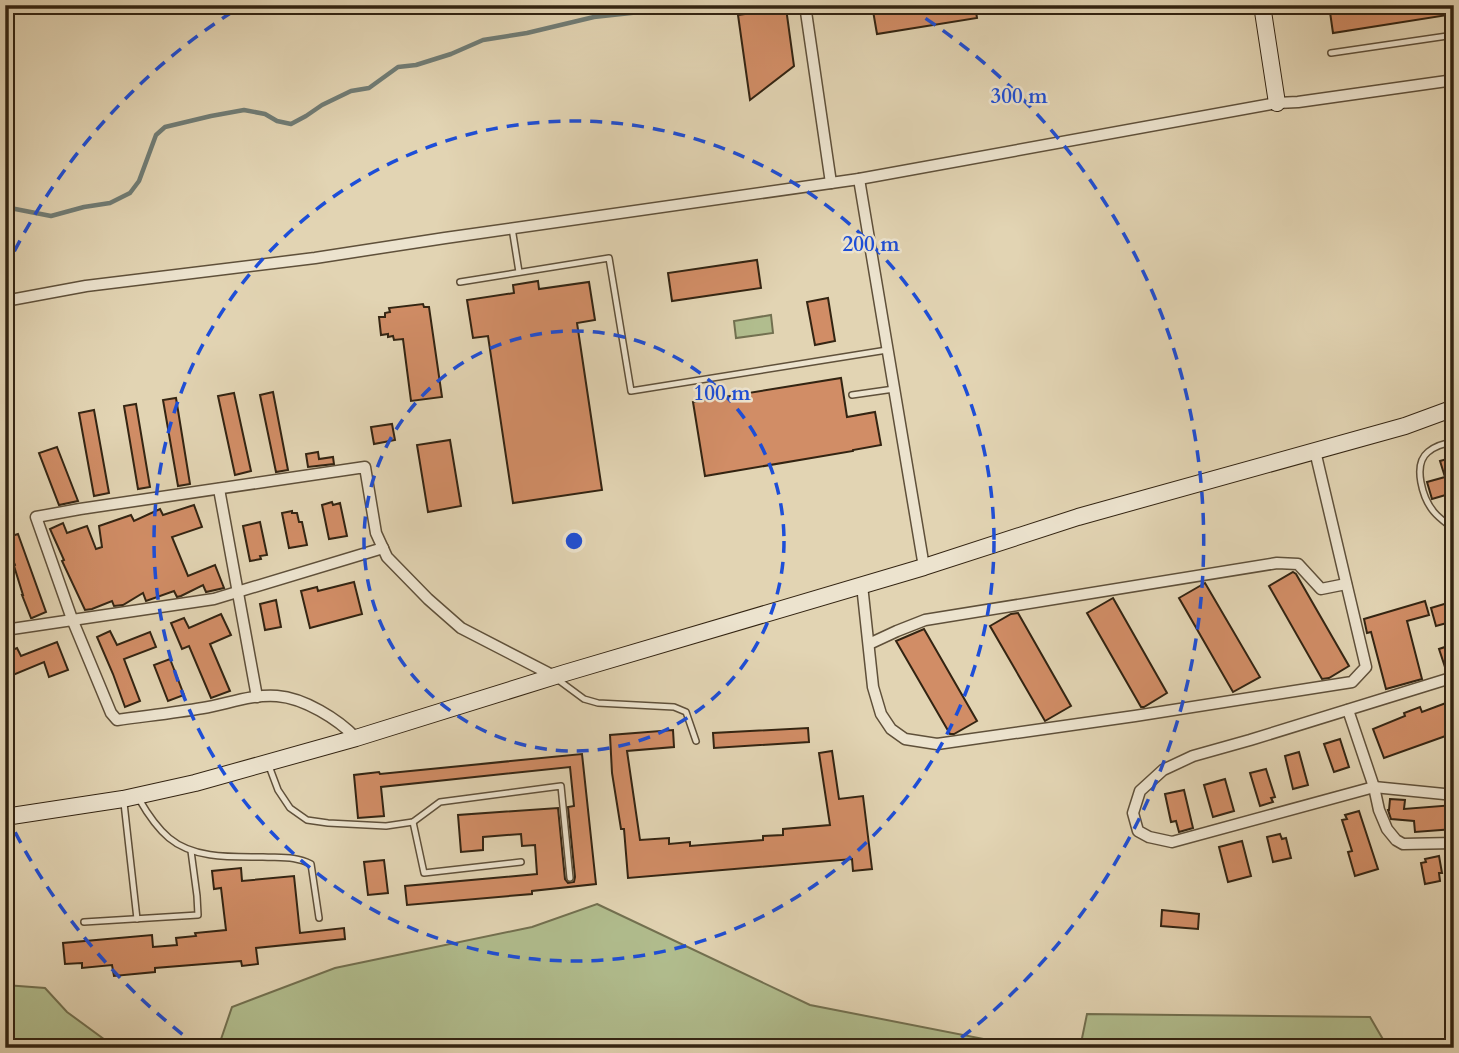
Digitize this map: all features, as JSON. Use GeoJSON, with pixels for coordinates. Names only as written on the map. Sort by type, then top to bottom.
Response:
{"type":"FeatureCollection","features":[{"type":"Feature","properties":{"kind":"street"},"geometry":{"type":"LineString","coordinates":[[805,5],[831,183]]}},
{"type":"Feature","properties":{"kind":"street"},"geometry":{"type":"LineString","coordinates":[[1262,5],[1277,103]]}},
{"type":"Feature","properties":{"kind":"street"},"geometry":{"type":"LineString","coordinates":[[5,301],[86,286],[315,258],[859,179],[1277,103],[1454,80]]}},
{"type":"Feature","properties":{"kind":"street"},"geometry":{"type":"LineString","coordinates":[[859,179],[924,567]]}},
{"type":"Feature","properties":{"kind":"street"},"geometry":{"type":"LineString","coordinates":[[5,817],[130,798],[195,783],[356,738],[554,676],[924,567],[1077,517],[1405,426],[1454,408]]}},
{"type":"Feature","properties":{"kind":"street"},"geometry":{"type":"LineString","coordinates":[[862,585],[873,687],[881,714],[891,729],[905,739],[936,744],[1352,682],[1366,667],[1315,451]]}},
{"type":"Feature","properties":{"kind":"street"},"geometry":{"type":"LineString","coordinates":[[356,738],[328,715],[301,702],[278,696],[257,697],[205,708],[117,720],[111,713],[72,619],[36,517],[365,467],[376,533],[387,557],[461,628],[554,676]]}},
{"type":"Feature","properties":{"kind":"street"},"geometry":{"type":"LineString","coordinates":[[219,489],[257,697]]}},
{"type":"Feature","properties":{"kind":"street"},"geometry":{"type":"LineString","coordinates":[[5,629],[214,599],[383,548]]}},
{"type":"Feature","properties":{"kind":"street"},"geometry":{"type":"LineString","coordinates":[[869,644],[925,620],[1277,564],[1298,564],[1321,589],[1346,584]]}},
{"type":"Feature","properties":{"kind":"street"},"geometry":{"type":"LineString","coordinates":[[1454,677],[1193,757],[1163,770],[1140,791],[1133,813],[1138,831],[1149,837],[1172,842],[1374,787],[1454,795]]}},
{"type":"Feature","properties":{"kind":"street"},"geometry":{"type":"LineString","coordinates":[[1348,710],[1387,829],[1396,840],[1404,844],[1454,843]]}},
{"type":"Feature","properties":{"kind":"lane"},"geometry":{"type":"LineString","coordinates":[[1331,53],[1454,34]]}},
{"type":"Feature","properties":{"kind":"lane"},"geometry":{"type":"LineString","coordinates":[[512,228],[519,272]]}},
{"type":"Feature","properties":{"kind":"lane"},"geometry":{"type":"LineString","coordinates":[[460,282],[609,258],[631,391],[887,349]]}},
{"type":"Feature","properties":{"kind":"lane"},"geometry":{"type":"LineString","coordinates":[[852,395],[894,389]]}},
{"type":"Feature","properties":{"kind":"lane"},"geometry":{"type":"LineString","coordinates":[[1451,527],[1435,513],[1427,501],[1420,465],[1427,453],[1454,442]]}},
{"type":"Feature","properties":{"kind":"lane"},"geometry":{"type":"LineString","coordinates":[[554,676],[584,699],[591,701],[674,707],[686,712],[696,741]]}},
{"type":"Feature","properties":{"kind":"lane"},"geometry":{"type":"LineString","coordinates":[[268,762],[278,790],[290,808],[307,820],[327,823],[386,825],[413,822],[440,802],[561,786],[570,878]]}},
{"type":"Feature","properties":{"kind":"lane"},"geometry":{"type":"LineString","coordinates":[[130,798],[169,838],[191,851],[235,857],[299,858],[311,864],[319,918]]}},
{"type":"Feature","properties":{"kind":"lane"},"geometry":{"type":"LineString","coordinates":[[130,798],[136,919]]}},
{"type":"Feature","properties":{"kind":"lane"},"geometry":{"type":"LineString","coordinates":[[413,822],[424,873],[521,862]]}},
{"type":"Feature","properties":{"kind":"lane"},"geometry":{"type":"LineString","coordinates":[[83,922],[198,915],[191,851]]}},
{"type":"Feature","properties":{"kind":"lane"},"geometry":{"type":"LineString","coordinates":[[5,903],[7,910]]}},
{"type":"Feature","properties":{"kind":"path"},"geometry":{"type":"LineString","coordinates":[[7,910],[10,950]]}},
{"type":"Feature","properties":{"kind":"green space"},"geometry":{"type":"Polygon","coordinates":[[[771,315],[773,333],[736,338],[734,321],[771,315]]]}},
{"type":"Feature","properties":{"kind":"green space"},"geometry":{"type":"Polygon","coordinates":[[[597,904],[810,1005],[1030,1048],[218,1048],[232,1007],[335,968],[532,927],[597,904]]]}},
{"type":"Feature","properties":{"kind":"green space"},"geometry":{"type":"Polygon","coordinates":[[[5,985],[45,988],[67,1012],[116,1048],[5,1048],[5,985]]]}},
{"type":"Feature","properties":{"kind":"green space"},"geometry":{"type":"Polygon","coordinates":[[[1087,1014],[1370,1017],[1388,1048],[1080,1048],[1087,1014]]]}},
{"type":"Feature","properties":{"kind":"building"},"geometry":{"type":"Polygon","coordinates":[[[872,5],[928,5],[929,11],[975,5],[977,18],[877,34],[872,5]]]}},
{"type":"Feature","properties":{"kind":"building"},"geometry":{"type":"Polygon","coordinates":[[[1329,5],[1454,5],[1454,14],[1333,33],[1329,5]]]}},
{"type":"Feature","properties":{"kind":"building"},"geometry":{"type":"Polygon","coordinates":[[[786,8],[794,66],[750,100],[738,15],[786,8]]]}},
{"type":"Feature","properties":{"kind":"building"},"geometry":{"type":"Polygon","coordinates":[[[757,260],[761,288],[672,301],[668,273],[757,260]]]}},
{"type":"Feature","properties":{"kind":"building"},"geometry":{"type":"Polygon","coordinates":[[[538,281],[539,289],[589,282],[595,320],[577,323],[602,490],[513,503],[488,336],[473,338],[467,300],[514,293],[513,285],[538,281]]]}},
{"type":"Feature","properties":{"kind":"building"},"geometry":{"type":"Polygon","coordinates":[[[828,298],[835,341],[815,345],[807,302],[828,298]]]}},
{"type":"Feature","properties":{"kind":"building"},"geometry":{"type":"Polygon","coordinates":[[[423,304],[424,307],[429,307],[442,397],[411,401],[403,339],[394,340],[393,336],[388,337],[388,334],[381,335],[379,317],[385,317],[385,313],[390,312],[389,308],[423,304]]]}},
{"type":"Feature","properties":{"kind":"building"},"geometry":{"type":"Polygon","coordinates":[[[841,378],[847,417],[875,412],[881,445],[705,476],[693,402],[841,378]]]}},
{"type":"Feature","properties":{"kind":"building"},"geometry":{"type":"Polygon","coordinates":[[[273,392],[288,470],[276,472],[260,395],[273,392]]]}},
{"type":"Feature","properties":{"kind":"building"},"geometry":{"type":"Polygon","coordinates":[[[234,393],[251,471],[235,475],[218,396],[234,393]]]}},
{"type":"Feature","properties":{"kind":"building"},"geometry":{"type":"Polygon","coordinates":[[[176,398],[190,484],[178,486],[163,400],[176,398]]]}},
{"type":"Feature","properties":{"kind":"building"},"geometry":{"type":"Polygon","coordinates":[[[136,404],[150,487],[138,489],[124,406],[136,404]]]}},
{"type":"Feature","properties":{"kind":"building"},"geometry":{"type":"Polygon","coordinates":[[[94,410],[109,493],[94,496],[79,413],[94,410]]]}},
{"type":"Feature","properties":{"kind":"building"},"geometry":{"type":"Polygon","coordinates":[[[392,424],[395,440],[374,444],[371,427],[392,424]]]}},
{"type":"Feature","properties":{"kind":"building"},"geometry":{"type":"Polygon","coordinates":[[[450,440],[461,506],[428,512],[417,445],[450,440]]]}},
{"type":"Feature","properties":{"kind":"building"},"geometry":{"type":"Polygon","coordinates":[[[57,447],[78,501],[59,505],[39,453],[57,447]]]}},
{"type":"Feature","properties":{"kind":"building"},"geometry":{"type":"Polygon","coordinates":[[[318,452],[319,459],[333,457],[334,464],[308,467],[306,454],[318,452]]]}},
{"type":"Feature","properties":{"kind":"building"},"geometry":{"type":"Polygon","coordinates":[[[1454,457],[1454,497],[1449,494],[1432,499],[1427,482],[1445,477],[1440,461],[1454,457]]]}},
{"type":"Feature","properties":{"kind":"building"},"geometry":{"type":"Polygon","coordinates":[[[332,502],[333,505],[340,503],[347,536],[329,539],[322,505],[332,502]]]}},
{"type":"Feature","properties":{"kind":"building"},"geometry":{"type":"Polygon","coordinates":[[[194,505],[202,527],[172,537],[188,576],[215,565],[224,588],[206,592],[203,585],[181,596],[177,597],[174,591],[146,601],[143,593],[123,605],[114,606],[112,601],[85,610],[50,529],[63,523],[67,533],[87,526],[96,549],[102,547],[99,526],[131,515],[134,521],[160,509],[163,515],[194,505]]]}},
{"type":"Feature","properties":{"kind":"building"},"geometry":{"type":"Polygon","coordinates":[[[282,513],[297,513],[299,522],[302,522],[307,545],[289,548],[282,513]]]}},
{"type":"Feature","properties":{"kind":"building"},"geometry":{"type":"Polygon","coordinates":[[[260,522],[267,555],[250,561],[243,526],[260,522]]]}},
{"type":"Feature","properties":{"kind":"building"},"geometry":{"type":"Polygon","coordinates":[[[18,534],[46,612],[32,618],[5,541],[5,538],[18,534]]]}},
{"type":"Feature","properties":{"kind":"building"},"geometry":{"type":"Polygon","coordinates":[[[1293,572],[1349,666],[1329,678],[1322,679],[1269,586],[1293,572]]]}},
{"type":"Feature","properties":{"kind":"building"},"geometry":{"type":"Polygon","coordinates":[[[354,582],[362,614],[310,628],[301,591],[317,587],[318,591],[354,582]]]}},
{"type":"Feature","properties":{"kind":"building"},"geometry":{"type":"Polygon","coordinates":[[[1205,583],[1260,677],[1233,692],[1179,598],[1205,583]]]}},
{"type":"Feature","properties":{"kind":"building"},"geometry":{"type":"Polygon","coordinates":[[[1113,598],[1167,693],[1144,707],[1141,707],[1087,613],[1113,598]]]}},
{"type":"Feature","properties":{"kind":"building"},"geometry":{"type":"Polygon","coordinates":[[[276,600],[281,627],[265,630],[260,604],[276,600]]]}},
{"type":"Feature","properties":{"kind":"building"},"geometry":{"type":"Polygon","coordinates":[[[1425,601],[1429,615],[1407,621],[1422,679],[1386,689],[1371,632],[1367,633],[1364,619],[1425,601]]]}},
{"type":"Feature","properties":{"kind":"building"},"geometry":{"type":"Polygon","coordinates":[[[1454,601],[1454,621],[1436,626],[1431,608],[1454,601]]]}},
{"type":"Feature","properties":{"kind":"building"},"geometry":{"type":"Polygon","coordinates":[[[1018,613],[1071,706],[1045,721],[990,626],[1018,613]]]}},
{"type":"Feature","properties":{"kind":"building"},"geometry":{"type":"Polygon","coordinates":[[[221,614],[231,635],[210,644],[230,691],[211,698],[189,646],[182,649],[171,623],[184,618],[189,628],[221,614]]]}},
{"type":"Feature","properties":{"kind":"building"},"geometry":{"type":"Polygon","coordinates":[[[924,629],[977,721],[954,734],[950,734],[896,641],[924,629]]]}},
{"type":"Feature","properties":{"kind":"building"},"geometry":{"type":"Polygon","coordinates":[[[110,631],[117,645],[150,632],[156,647],[124,659],[140,701],[125,707],[97,637],[110,631]]]}},
{"type":"Feature","properties":{"kind":"building"},"geometry":{"type":"Polygon","coordinates":[[[57,642],[68,670],[49,677],[44,662],[13,675],[5,653],[17,648],[21,656],[57,642]]]}},
{"type":"Feature","properties":{"kind":"building"},"geometry":{"type":"Polygon","coordinates":[[[1454,644],[1454,665],[1445,667],[1439,649],[1454,644]]]}},
{"type":"Feature","properties":{"kind":"building"},"geometry":{"type":"Polygon","coordinates":[[[170,659],[184,695],[168,701],[154,665],[170,659]]]}},
{"type":"Feature","properties":{"kind":"building"},"geometry":{"type":"Polygon","coordinates":[[[1454,700],[1454,733],[1384,758],[1373,729],[1420,707],[1422,712],[1454,700]]]}},
{"type":"Feature","properties":{"kind":"building"},"geometry":{"type":"Polygon","coordinates":[[[808,728],[809,742],[714,748],[713,733],[808,728]]]}},
{"type":"Feature","properties":{"kind":"building"},"geometry":{"type":"Polygon","coordinates":[[[673,730],[674,747],[627,751],[640,840],[669,838],[669,844],[690,842],[690,846],[763,840],[763,836],[783,835],[783,829],[830,825],[819,753],[832,751],[839,799],[863,796],[872,869],[853,871],[852,859],[628,878],[624,829],[621,829],[612,773],[610,735],[673,730]]]}},
{"type":"Feature","properties":{"kind":"building"},"geometry":{"type":"Polygon","coordinates":[[[1340,739],[1349,767],[1334,772],[1324,744],[1340,739]]]}},
{"type":"Feature","properties":{"kind":"building"},"geometry":{"type":"Polygon","coordinates":[[[1299,752],[1308,785],[1293,789],[1285,756],[1299,752]]]}},
{"type":"Feature","properties":{"kind":"building"},"geometry":{"type":"Polygon","coordinates":[[[582,754],[596,884],[532,891],[532,894],[407,905],[405,886],[537,874],[535,845],[522,846],[521,834],[483,837],[483,850],[461,852],[458,815],[558,808],[565,879],[568,883],[574,882],[568,807],[574,806],[570,767],[381,787],[384,816],[358,818],[354,775],[582,754]]]}},
{"type":"Feature","properties":{"kind":"building"},"geometry":{"type":"Polygon","coordinates":[[[1266,769],[1275,797],[1271,798],[1273,802],[1260,806],[1250,773],[1266,769]]]}},
{"type":"Feature","properties":{"kind":"building"},"geometry":{"type":"Polygon","coordinates":[[[1225,779],[1234,811],[1213,817],[1204,785],[1225,779]]]}},
{"type":"Feature","properties":{"kind":"building"},"geometry":{"type":"Polygon","coordinates":[[[1184,790],[1193,828],[1179,832],[1176,821],[1171,822],[1165,794],[1184,790]]]}},
{"type":"Feature","properties":{"kind":"building"},"geometry":{"type":"Polygon","coordinates":[[[1390,799],[1405,800],[1404,809],[1454,805],[1454,829],[1415,832],[1414,821],[1391,819],[1388,810],[1390,799]]]}},
{"type":"Feature","properties":{"kind":"building"},"geometry":{"type":"Polygon","coordinates":[[[1359,811],[1378,869],[1355,876],[1348,852],[1352,851],[1342,820],[1347,819],[1345,815],[1359,811]]]}},
{"type":"Feature","properties":{"kind":"building"},"geometry":{"type":"Polygon","coordinates":[[[1280,834],[1282,839],[1286,838],[1291,858],[1273,862],[1267,837],[1280,834]]]}},
{"type":"Feature","properties":{"kind":"building"},"geometry":{"type":"Polygon","coordinates":[[[1242,841],[1251,876],[1228,882],[1219,847],[1242,841]]]}},
{"type":"Feature","properties":{"kind":"building"},"geometry":{"type":"Polygon","coordinates":[[[1439,856],[1442,873],[1439,873],[1440,881],[1425,884],[1421,863],[1426,862],[1425,859],[1439,856]]]}},
{"type":"Feature","properties":{"kind":"building"},"geometry":{"type":"Polygon","coordinates":[[[384,860],[388,893],[368,895],[364,862],[384,860]]]}},
{"type":"Feature","properties":{"kind":"building"},"geometry":{"type":"Polygon","coordinates":[[[241,868],[242,881],[294,876],[300,933],[344,928],[345,939],[256,948],[258,964],[242,966],[241,961],[155,968],[155,972],[114,976],[112,965],[82,968],[82,963],[65,964],[63,943],[152,935],[153,947],[177,945],[176,938],[196,936],[195,933],[226,930],[221,888],[214,889],[212,871],[241,868]]]}},
{"type":"Feature","properties":{"kind":"building"},"geometry":{"type":"Polygon","coordinates":[[[1162,910],[1199,914],[1198,929],[1161,926],[1162,910]]]}},
{"type":"Feature","properties":{"kind":"waterway"},"geometry":{"type":"LineString","coordinates":[[5,207],[51,216],[110,203],[130,193],[139,181],[156,135],[165,127],[244,110],[265,114],[277,121],[291,124],[351,91],[369,88],[398,67],[416,65],[451,54],[483,40],[594,17],[640,12],[664,5]]}}]}
